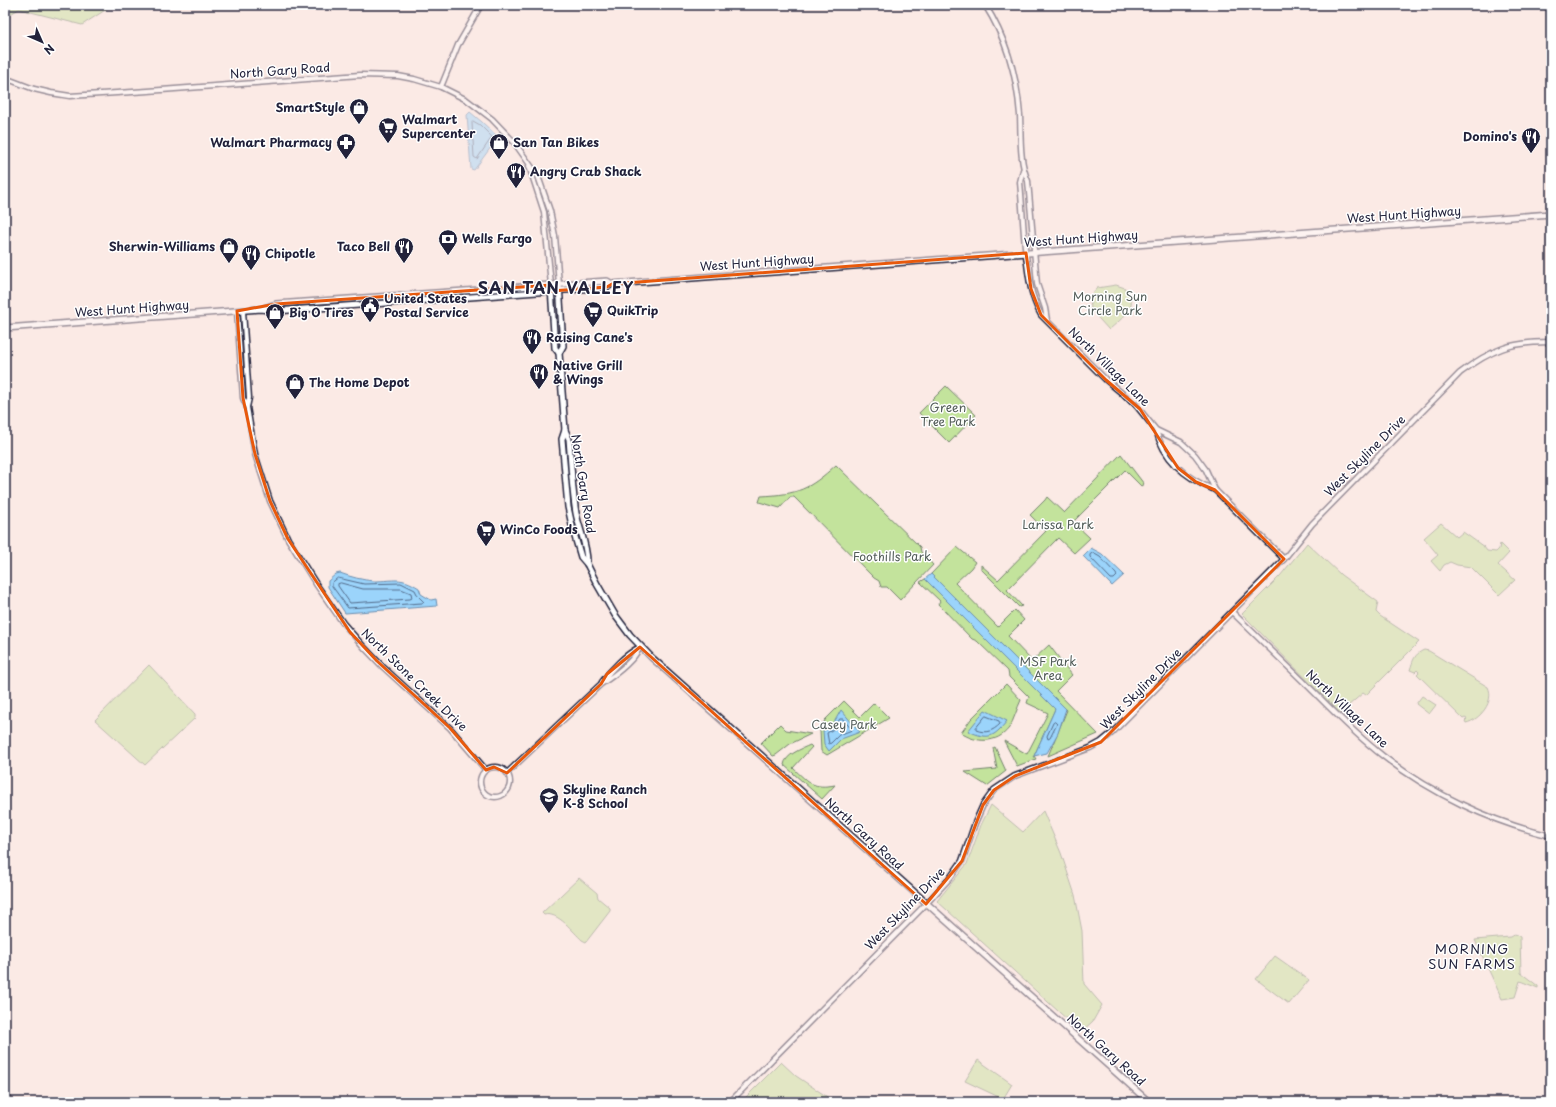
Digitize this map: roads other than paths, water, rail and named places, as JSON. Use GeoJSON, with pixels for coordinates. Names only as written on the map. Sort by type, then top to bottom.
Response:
{"type":"FeatureCollection","features":[{"type":"Feature","properties":{"kind":"main road","name":"West Hunt Highway"},"geometry":{"type":"LineString","coordinates":[[261,309],[276,311],[326,308],[560,291],[607,287],[612,284],[1551,214]]}},
{"type":"Feature","properties":{"kind":"main road","name":"West Hunt Highway"},"geometry":{"type":"LineString","coordinates":[[5,328],[237,312],[261,309],[276,304],[607,281],[612,284]]}},
{"type":"Feature","properties":{"kind":"main road","name":"North Gary Road"},"geometry":{"type":"LineString","coordinates":[[559,284],[563,341],[563,346],[559,353],[565,430],[562,439],[568,507],[581,557],[587,564],[612,610],[640,646],[926,904],[1149,1102]]}},
{"type":"Feature","properties":{"kind":"main road","name":"North Gary Road"},"geometry":{"type":"LineString","coordinates":[[551,285],[555,348],[559,353]]}},
{"type":"Feature","properties":{"kind":"main road"},"geometry":{"type":"LineString","coordinates":[[325,301],[326,308]]}},
{"type":"Feature","properties":{"kind":"main road"},"geometry":{"type":"LineString","coordinates":[[554,330],[559,339],[563,341]]}},
{"type":"Feature","properties":{"kind":"street"},"geometry":{"type":"LineString","coordinates":[[441,87],[458,45],[481,5]]}},
{"type":"Feature","properties":{"kind":"street","name":"North Village Lane"},"geometry":{"type":"LineString","coordinates":[[985,5],[1005,43],[1015,75],[1023,170],[1020,182],[1022,212],[1030,289],[1037,308],[1056,331],[1106,380],[1135,404],[1156,430],[1165,451],[1178,468],[1196,482],[1216,490]]}},
{"type":"Feature","properties":{"kind":"street","name":"North Gary Road"},"geometry":{"type":"LineString","coordinates":[[5,78],[34,89],[70,96],[360,75],[398,76],[441,87],[467,100],[492,119],[514,142],[538,176],[548,201],[555,236],[559,284]]}},
{"type":"Feature","properties":{"kind":"street","name":"North Gary Road"},"geometry":{"type":"LineString","coordinates":[[528,163],[544,212],[551,285]]}},
{"type":"Feature","properties":{"kind":"street","name":"North Village Lane"},"geometry":{"type":"LineString","coordinates":[[1023,170],[1028,181],[1037,284],[1046,308],[1047,320]]}},
{"type":"Feature","properties":{"kind":"street","name":"North Stone Creek Drive"},"geometry":{"type":"LineString","coordinates":[[243,311],[249,398],[247,407]]}},
{"type":"Feature","properties":{"kind":"street","name":"North Stone Creek Drive"},"geometry":{"type":"LineString","coordinates":[[237,312],[243,398],[247,407],[255,454],[270,501],[288,539],[316,584],[343,623],[383,667],[450,728],[486,770]]}},
{"type":"Feature","properties":{"kind":"street","name":"West Skyline Drive"},"geometry":{"type":"LineString","coordinates":[[730,1102],[950,878],[961,863],[983,804],[994,790],[1015,776],[1090,748],[1101,742],[1112,733],[1284,559],[1312,524],[1460,373],[1476,362],[1503,348],[1516,344],[1551,342]]}},
{"type":"Feature","properties":{"kind":"street","name":"North Village Lane"},"geometry":{"type":"LineString","coordinates":[[1156,430],[1181,442],[1195,455],[1206,470],[1216,490],[1284,559]]}},
{"type":"Feature","properties":{"kind":"street","name":"North Village Lane"},"geometry":{"type":"LineString","coordinates":[[1232,612],[1351,729],[1400,768],[1450,798],[1492,818],[1525,830],[1551,836]]}},
{"type":"Feature","properties":{"kind":"street"},"geometry":{"type":"LineString","coordinates":[[506,773],[600,684],[612,677],[635,655],[640,646]]}},
{"type":"Feature","properties":{"kind":"street"},"geometry":{"type":"LineString","coordinates":[[494,767],[503,769],[506,773],[510,782],[507,790],[500,796],[490,796],[482,791],[479,782],[480,777],[486,770],[494,767]]}},
{"type":"Feature","properties":{"kind":"water"},"geometry":{"type":"Polygon","coordinates":[[[470,112],[497,136],[497,139],[474,170],[471,169],[467,115],[470,112]]]}},
{"type":"Feature","properties":{"kind":"water"},"geometry":{"type":"Polygon","coordinates":[[[1091,548],[1102,554],[1124,575],[1112,586],[1083,556],[1091,548]]]}},
{"type":"Feature","properties":{"kind":"water"},"geometry":{"type":"Polygon","coordinates":[[[340,573],[370,581],[397,580],[407,582],[419,588],[421,594],[431,600],[436,599],[437,606],[345,613],[328,587],[328,581],[336,574],[340,573]]]}},
{"type":"Feature","properties":{"kind":"water"},"geometry":{"type":"Polygon","coordinates":[[[931,574],[1066,709],[1058,733],[1047,753],[1034,756],[1055,709],[925,579],[931,574]]]}},
{"type":"Feature","properties":{"kind":"water"},"geometry":{"type":"Polygon","coordinates":[[[841,710],[860,732],[841,739],[829,751],[824,744],[823,731],[832,726],[841,710]]]}},
{"type":"Feature","properties":{"kind":"water"},"geometry":{"type":"Polygon","coordinates":[[[985,710],[1007,721],[998,731],[990,736],[981,736],[968,731],[985,710]]]}},
{"type":"Feature","properties":{"kind":"place","name":"SmartStyle"},"geometry":{"type":"Point","coordinates":[359,125]}},
{"type":"Feature","properties":{"kind":"place","name":"Walmart Supercenter"},"geometry":{"type":"Point","coordinates":[388,144]}},
{"type":"Feature","properties":{"kind":"place","name":"Domino's"},"geometry":{"type":"Point","coordinates":[1531,154]}},
{"type":"Feature","properties":{"kind":"place","name":"Walmart Pharmacy"},"geometry":{"type":"Point","coordinates":[346,160]}},
{"type":"Feature","properties":{"kind":"place","name":"San Tan Bikes"},"geometry":{"type":"Point","coordinates":[499,160]}},
{"type":"Feature","properties":{"kind":"place","name":"Angry Crab Shack"},"geometry":{"type":"Point","coordinates":[516,189]}},
{"type":"Feature","properties":{"kind":"place","name":"Wells Fargo"},"geometry":{"type":"Point","coordinates":[448,256]}},
{"type":"Feature","properties":{"kind":"place","name":"Sherwin-Williams"},"geometry":{"type":"Point","coordinates":[229,264]}},
{"type":"Feature","properties":{"kind":"place","name":"Taco Bell"},"geometry":{"type":"Point","coordinates":[404,264]}},
{"type":"Feature","properties":{"kind":"place","name":"Chipotle"},"geometry":{"type":"Point","coordinates":[251,271]}},
{"type":"Feature","properties":{"kind":"place","name":"United States Postal Service"},"geometry":{"type":"Point","coordinates":[370,323]}},
{"type":"Feature","properties":{"kind":"place","name":"QuikTrip"},"geometry":{"type":"Point","coordinates":[593,328]}},
{"type":"Feature","properties":{"kind":"place","name":"Big O Tires"},"geometry":{"type":"Point","coordinates":[275,330]}},
{"type":"Feature","properties":{"kind":"place","name":"Raising Cane's"},"geometry":{"type":"Point","coordinates":[532,355]}},
{"type":"Feature","properties":{"kind":"place","name":"Native Grill & Wings"},"geometry":{"type":"Point","coordinates":[539,390]}},
{"type":"Feature","properties":{"kind":"place","name":"The Home Depot"},"geometry":{"type":"Point","coordinates":[295,400]}},
{"type":"Feature","properties":{"kind":"place","name":"WinCo Foods"},"geometry":{"type":"Point","coordinates":[486,547]}},
{"type":"Feature","properties":{"kind":"place","name":"Skyline Ranch K-8 School"},"geometry":{"type":"Point","coordinates":[549,814]}},
{"type":"Feature","properties":{"kind":"district","name":"SAN TAN VALLEY"},"geometry":{"type":"Point","coordinates":[556,288]}},
{"type":"Feature","properties":{"kind":"district","name":"MORNING SUN FARMS"},"geometry":{"type":"Point","coordinates":[1472,956]}},
{"type":"Feature","properties":{"kind":"park label","name":"Morning Sun Circle Park"},"geometry":{"type":"Point","coordinates":[1110,304]}},
{"type":"Feature","properties":{"kind":"park label","name":"Green Tree Park"},"geometry":{"type":"Point","coordinates":[948,415]}},
{"type":"Feature","properties":{"kind":"park label","name":"Larissa Park"},"geometry":{"type":"Point","coordinates":[1058,525]}},
{"type":"Feature","properties":{"kind":"park label","name":"Foothills Park"},"geometry":{"type":"Point","coordinates":[892,557]}},
{"type":"Feature","properties":{"kind":"park label","name":"MSF Park Area"},"geometry":{"type":"Point","coordinates":[1048,669]}},
{"type":"Feature","properties":{"kind":"park label","name":"Casey Park"},"geometry":{"type":"Point","coordinates":[844,725]}}]}
